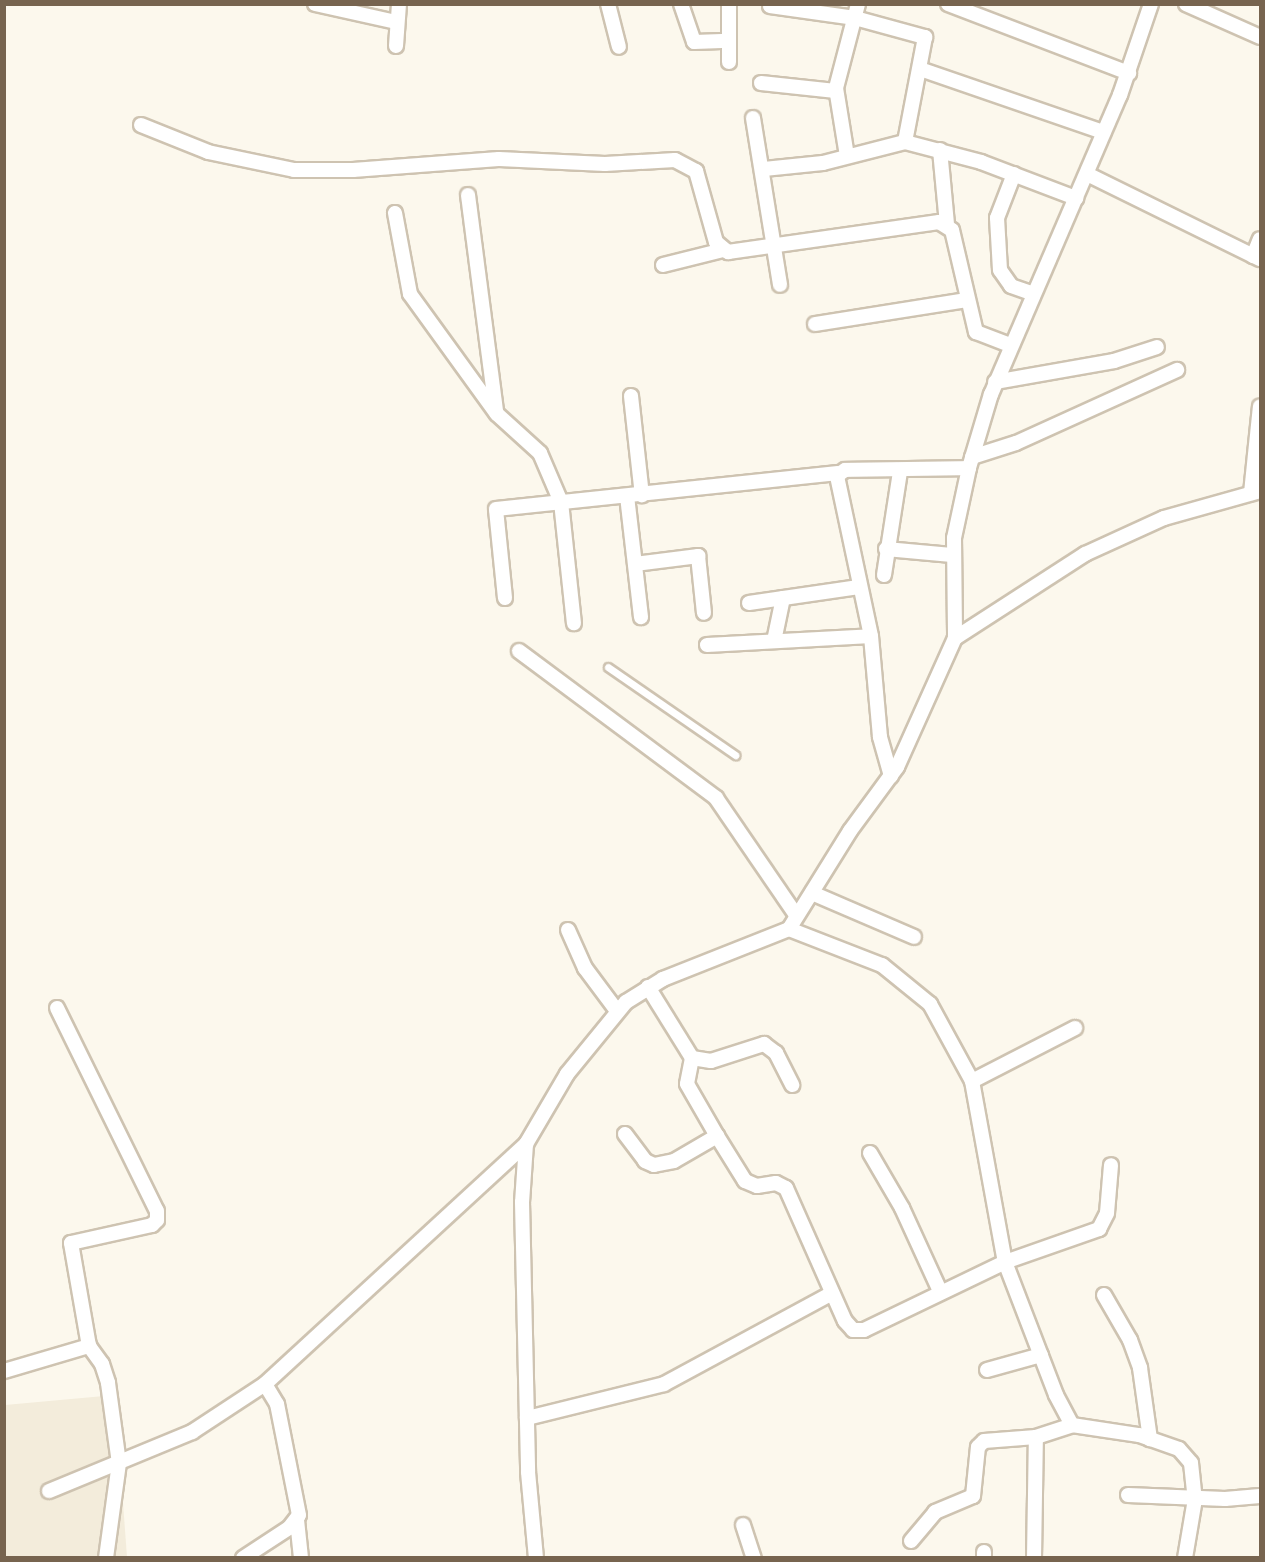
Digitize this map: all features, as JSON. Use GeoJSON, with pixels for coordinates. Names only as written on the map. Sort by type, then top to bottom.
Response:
{"type":"FeatureCollection","features":[{"type":"Feature","properties":{"kind":"street"},"geometry":{"type":"LineString","coordinates":[[315,4],[396,22]]}},
{"type":"Feature","properties":{"kind":"street"},"geometry":{"type":"LineString","coordinates":[[396,46],[399,4]]}},
{"type":"Feature","properties":{"kind":"street"},"geometry":{"type":"LineString","coordinates":[[608,4],[619,47]]}},
{"type":"Feature","properties":{"kind":"street"},"geometry":{"type":"LineString","coordinates":[[681,4],[694,42],[729,41]]}},
{"type":"Feature","properties":{"kind":"street"},"geometry":{"type":"LineString","coordinates":[[729,4],[729,62]]}},
{"type":"Feature","properties":{"kind":"street"},"geometry":{"type":"LineString","coordinates":[[948,4],[1129,74]]}},
{"type":"Feature","properties":{"kind":"street"},"geometry":{"type":"LineString","coordinates":[[49,1491],[192,1432],[265,1384],[526,1144],[567,1074],[617,1011],[648,987],[789,929],[849,831],[891,776],[955,638],[952,555],[971,462],[1010,345],[1129,74],[1151,4]]}},
{"type":"Feature","properties":{"kind":"street"},"geometry":{"type":"LineString","coordinates":[[1186,4],[1260,37]]}},
{"type":"Feature","properties":{"kind":"street"},"geometry":{"type":"LineString","coordinates":[[770,6],[856,11],[924,36],[926,45],[905,142]]}},
{"type":"Feature","properties":{"kind":"street"},"geometry":{"type":"LineString","coordinates":[[847,156],[836,91],[856,11]]}},
{"type":"Feature","properties":{"kind":"street"},"geometry":{"type":"LineString","coordinates":[[920,69],[1103,132]]}},
{"type":"Feature","properties":{"kind":"street"},"geometry":{"type":"LineString","coordinates":[[761,83],[836,91]]}},
{"type":"Feature","properties":{"kind":"street"},"geometry":{"type":"LineString","coordinates":[[753,118],[764,169],[780,285]]}},
{"type":"Feature","properties":{"kind":"street"},"geometry":{"type":"LineString","coordinates":[[141,125],[208,152],[294,170],[353,170],[499,159],[605,164],[675,160],[696,171],[716,242],[723,250]]}},
{"type":"Feature","properties":{"kind":"street"},"geometry":{"type":"LineString","coordinates":[[764,169],[823,163],[905,142],[940,150],[1014,174],[1076,198]]}},
{"type":"Feature","properties":{"kind":"street"},"geometry":{"type":"LineString","coordinates":[[940,150],[947,224],[955,240],[966,300],[978,334],[1010,345]]}},
{"type":"Feature","properties":{"kind":"street"},"geometry":{"type":"LineString","coordinates":[[1014,174],[997,218],[1000,270],[1011,286],[1034,294]]}},
{"type":"Feature","properties":{"kind":"street"},"geometry":{"type":"LineString","coordinates":[[1087,174],[1257,258],[1260,239]]}},
{"type":"Feature","properties":{"kind":"street"},"geometry":{"type":"LineString","coordinates":[[468,195],[496,414]]}},
{"type":"Feature","properties":{"kind":"street"},"geometry":{"type":"LineString","coordinates":[[395,213],[410,294],[496,414],[540,453],[561,502],[574,623]]}},
{"type":"Feature","properties":{"kind":"street"},"geometry":{"type":"LineString","coordinates":[[663,265],[723,250],[776,247],[932,221],[947,224]]}},
{"type":"Feature","properties":{"kind":"street"},"geometry":{"type":"LineString","coordinates":[[815,324],[966,300]]}},
{"type":"Feature","properties":{"kind":"street"},"geometry":{"type":"LineString","coordinates":[[996,382],[1114,361],[1157,347]]}},
{"type":"Feature","properties":{"kind":"street"},"geometry":{"type":"LineString","coordinates":[[505,598],[496,509],[838,472],[900,472],[971,462],[1177,370]]}},
{"type":"Feature","properties":{"kind":"street"},"geometry":{"type":"LineString","coordinates":[[631,396],[642,495]]}},
{"type":"Feature","properties":{"kind":"street"},"geometry":{"type":"LineString","coordinates":[[955,638],[1085,554],[1164,518],[1256,492],[1260,406]]}},
{"type":"Feature","properties":{"kind":"street"},"geometry":{"type":"LineString","coordinates":[[838,472],[859,587],[871,636],[880,737],[891,776]]}},
{"type":"Feature","properties":{"kind":"street"},"geometry":{"type":"LineString","coordinates":[[884,575],[886,549],[900,472]]}},
{"type":"Feature","properties":{"kind":"street"},"geometry":{"type":"LineString","coordinates":[[627,496],[641,617]]}},
{"type":"Feature","properties":{"kind":"street"},"geometry":{"type":"LineString","coordinates":[[886,549],[952,555]]}},
{"type":"Feature","properties":{"kind":"street"},"geometry":{"type":"LineString","coordinates":[[635,564],[698,556],[704,613]]}},
{"type":"Feature","properties":{"kind":"street"},"geometry":{"type":"LineString","coordinates":[[750,603],[859,587]]}},
{"type":"Feature","properties":{"kind":"street"},"geometry":{"type":"LineString","coordinates":[[774,641],[783,598]]}},
{"type":"Feature","properties":{"kind":"street"},"geometry":{"type":"LineString","coordinates":[[707,645],[871,636]]}},
{"type":"Feature","properties":{"kind":"street"},"geometry":{"type":"LineString","coordinates":[[519,651],[716,798],[796,915]]}},
{"type":"Feature","properties":{"kind":"street"},"geometry":{"type":"LineString","coordinates":[[812,893],[914,937]]}},
{"type":"Feature","properties":{"kind":"street"},"geometry":{"type":"LineString","coordinates":[[789,929],[882,965],[910,984],[930,1004],[972,1081],[1005,1262],[1041,1355],[1072,1425]]}},
{"type":"Feature","properties":{"kind":"street"},"geometry":{"type":"LineString","coordinates":[[568,930],[585,968],[617,1011]]}},
{"type":"Feature","properties":{"kind":"street"},"geometry":{"type":"LineString","coordinates":[[648,987],[692,1058],[687,1084],[717,1136],[745,1181],[757,1186],[776,1183],[786,1188],[849,1328],[858,1332],[1005,1262],[1099,1229],[1107,1214],[1111,1165]]}},
{"type":"Feature","properties":{"kind":"street"},"geometry":{"type":"LineString","coordinates":[[57,1008],[157,1211],[157,1220],[152,1225],[71,1243],[89,1346],[102,1364],[108,1383],[119,1463],[106,1557]]}},
{"type":"Feature","properties":{"kind":"street"},"geometry":{"type":"LineString","coordinates":[[972,1081],[1075,1028]]}},
{"type":"Feature","properties":{"kind":"street"},"geometry":{"type":"LineString","coordinates":[[692,1058],[711,1061],[764,1044],[776,1053],[792,1085]]}},
{"type":"Feature","properties":{"kind":"street"},"geometry":{"type":"LineString","coordinates":[[625,1134],[645,1161],[654,1165],[674,1161],[717,1136]]}},
{"type":"Feature","properties":{"kind":"street"},"geometry":{"type":"LineString","coordinates":[[526,1144],[522,1202],[528,1472],[536,1557]]}},
{"type":"Feature","properties":{"kind":"street"},"geometry":{"type":"LineString","coordinates":[[870,1153],[902,1208],[940,1291]]}},
{"type":"Feature","properties":{"kind":"street"},"geometry":{"type":"LineString","coordinates":[[527,1418],[664,1384],[832,1293]]}},
{"type":"Feature","properties":{"kind":"street"},"geometry":{"type":"LineString","coordinates":[[1104,1295],[1130,1340],[1140,1368],[1150,1438]]}},
{"type":"Feature","properties":{"kind":"street"},"geometry":{"type":"LineString","coordinates":[[4,1371],[89,1346]]}},
{"type":"Feature","properties":{"kind":"street"},"geometry":{"type":"LineString","coordinates":[[987,1370],[1041,1355]]}},
{"type":"Feature","properties":{"kind":"street"},"geometry":{"type":"LineString","coordinates":[[265,1384],[278,1404],[299,1509],[297,1520],[300,1557]]}},
{"type":"Feature","properties":{"kind":"street"},"geometry":{"type":"LineString","coordinates":[[911,1541],[935,1512],[973,1496],[978,1447],[984,1441],[1036,1437],[1072,1425],[1150,1438],[1179,1449],[1191,1463],[1195,1499],[1185,1557]]}},
{"type":"Feature","properties":{"kind":"street"},"geometry":{"type":"LineString","coordinates":[[1034,1557],[1036,1437]]}},
{"type":"Feature","properties":{"kind":"street"},"geometry":{"type":"LineString","coordinates":[[1128,1495],[1195,1499],[1260,1496]]}},
{"type":"Feature","properties":{"kind":"street"},"geometry":{"type":"LineString","coordinates":[[243,1557],[297,1520]]}},
{"type":"Feature","properties":{"kind":"street"},"geometry":{"type":"LineString","coordinates":[[742,1525],[754,1557]]}},
{"type":"Feature","properties":{"kind":"lane"},"geometry":{"type":"LineString","coordinates":[[608,667],[735,755]]}},
{"type":"Feature","properties":{"kind":"shaded area"},"geometry":{"type":"Polygon","coordinates":[[[115,1395],[127,1557],[5,1558],[5,1405],[115,1395]]]}}]}
